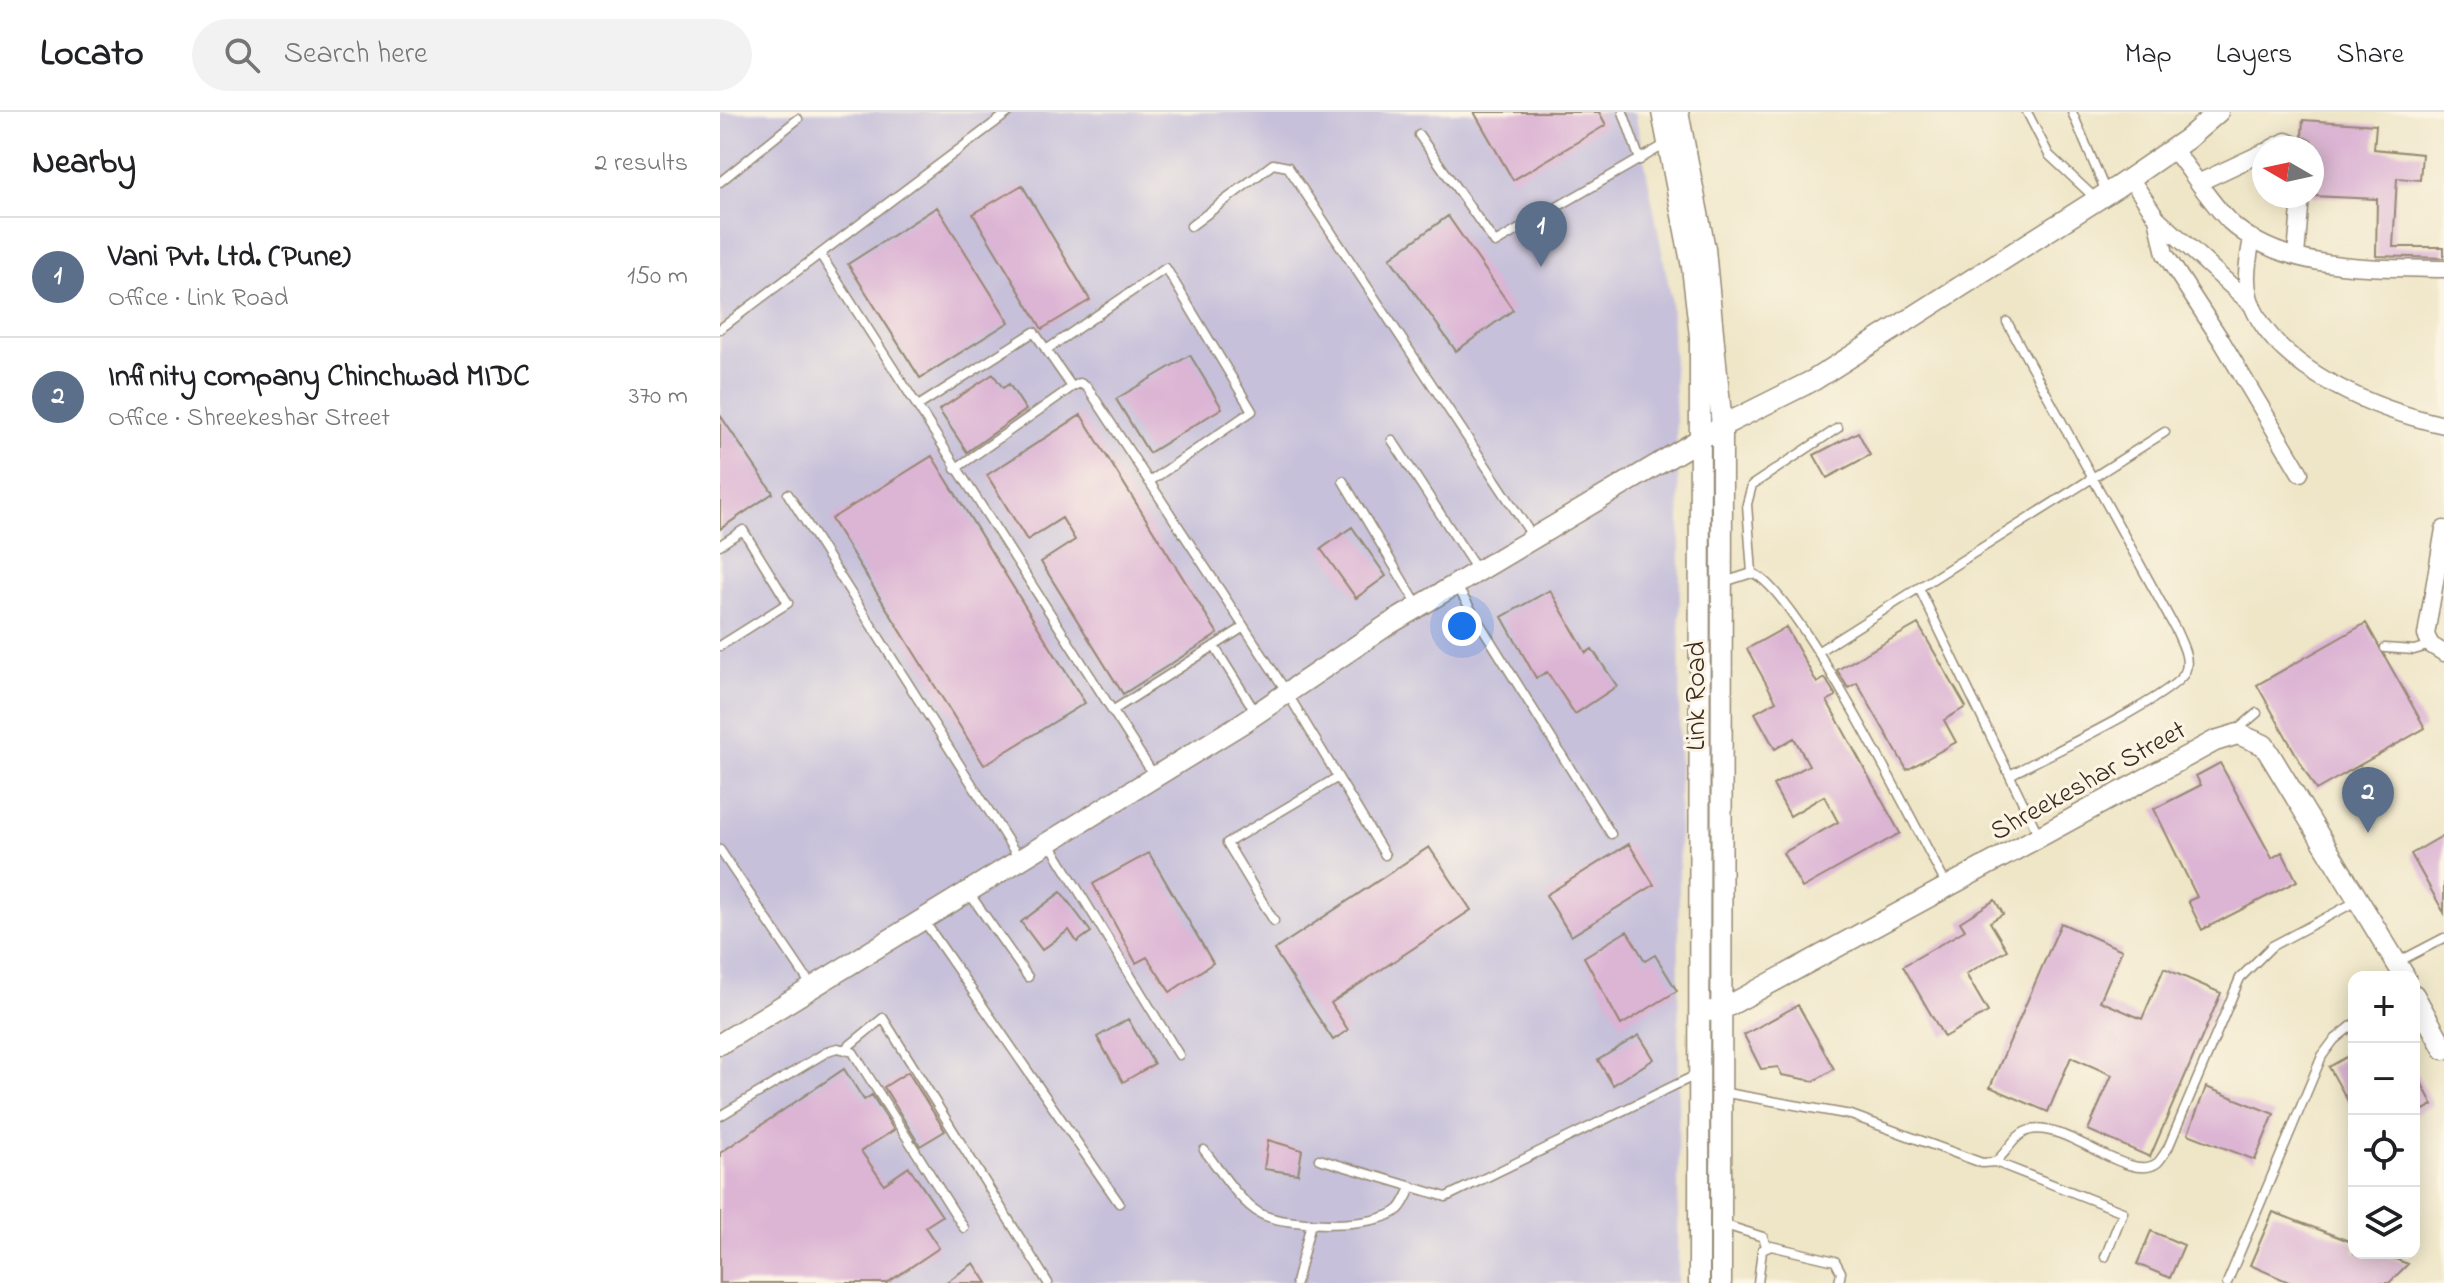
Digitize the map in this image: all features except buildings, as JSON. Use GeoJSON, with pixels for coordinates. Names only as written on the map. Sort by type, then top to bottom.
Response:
{"type":"FeatureCollection","features":[{"type":"Feature","properties":{"kind":"street","name":"Link Road"},"geometry":{"type":"LineString","coordinates":[[1662,112],[1692,267],[1700,336],[1699,1283]]}},
{"type":"Feature","properties":{"kind":"street","name":"Link Road"},"geometry":{"type":"LineString","coordinates":[[1678,112],[1705,249],[1722,426],[1721,1283]]}},
{"type":"Feature","properties":{"kind":"street"},"geometry":{"type":"LineString","coordinates":[[720,1044],[1021,861],[1533,537],[1722,426],[1814,380],[2102,197],[2173,149],[2218,112]]}},
{"type":"Feature","properties":{"kind":"street"},"geometry":{"type":"LineString","coordinates":[[2173,149],[2229,220],[2252,238],[2296,256],[2371,268],[2444,269]]}},
{"type":"Feature","properties":{"kind":"street"},"geometry":{"type":"LineString","coordinates":[[2200,182],[2252,158]]}},
{"type":"Feature","properties":{"kind":"street"},"geometry":{"type":"LineString","coordinates":[[2130,178],[2157,218],[2252,305],[2273,336],[2336,386],[2384,410],[2444,425]]}},
{"type":"Feature","properties":{"kind":"street"},"geometry":{"type":"LineString","coordinates":[[2296,256],[2300,208]]}},
{"type":"Feature","properties":{"kind":"street"},"geometry":{"type":"LineString","coordinates":[[2157,218],[2165,254],[2221,340],[2300,473]]}},
{"type":"Feature","properties":{"kind":"street"},"geometry":{"type":"LineString","coordinates":[[2252,238],[2247,268],[2252,305]]}},
{"type":"Feature","properties":{"kind":"street"},"geometry":{"type":"LineString","coordinates":[[2437,649],[2426,635],[2444,529]]}},
{"type":"Feature","properties":{"kind":"street","name":"Shreekeshar Street"},"geometry":{"type":"LineString","coordinates":[[1699,1011],[1721,1010],[2231,735],[2249,736],[2264,745],[2401,970]]}},
{"type":"Feature","properties":{"kind":"street"},"geometry":{"type":"LineString","coordinates":[[2420,1006],[2444,1049]]}},
{"type":"Feature","properties":{"kind":"lane"},"geometry":{"type":"LineString","coordinates":[[720,329],[1009,112]]}},
{"type":"Feature","properties":{"kind":"lane"},"geometry":{"type":"LineString","coordinates":[[1623,112],[1640,160]]}},
{"type":"Feature","properties":{"kind":"lane"},"geometry":{"type":"LineString","coordinates":[[2027,112],[2049,155],[2102,197]]}},
{"type":"Feature","properties":{"kind":"lane"},"geometry":{"type":"LineString","coordinates":[[2072,112],[2102,197]]}},
{"type":"Feature","properties":{"kind":"lane"},"geometry":{"type":"LineString","coordinates":[[720,182],[798,119]]}},
{"type":"Feature","properties":{"kind":"lane"},"geometry":{"type":"LineString","coordinates":[[1419,135],[1495,243],[1667,144]]}},
{"type":"Feature","properties":{"kind":"lane"},"geometry":{"type":"LineString","coordinates":[[1191,226],[1273,164],[1288,167],[1533,537]]}},
{"type":"Feature","properties":{"kind":"lane"},"geometry":{"type":"LineString","coordinates":[[820,254],[1155,777]]}},
{"type":"Feature","properties":{"kind":"lane"},"geometry":{"type":"LineString","coordinates":[[1046,350],[1166,268],[1252,411],[1149,482]]}},
{"type":"Feature","properties":{"kind":"lane"},"geometry":{"type":"LineString","coordinates":[[2007,322],[2176,630],[2187,657],[2186,671],[2178,682],[2010,775]]}},
{"type":"Feature","properties":{"kind":"lane"},"geometry":{"type":"LineString","coordinates":[[918,406],[1034,332],[1072,387]]}},
{"type":"Feature","properties":{"kind":"lane"},"geometry":{"type":"LineString","coordinates":[[955,469],[1072,387],[1080,383],[1088,388],[1286,691],[1385,855]]}},
{"type":"Feature","properties":{"kind":"lane"},"geometry":{"type":"LineString","coordinates":[[1752,573],[1747,504],[1752,485],[1838,428]]}},
{"type":"Feature","properties":{"kind":"lane"},"geometry":{"type":"LineString","coordinates":[[1819,651],[2165,432]]}},
{"type":"Feature","properties":{"kind":"lane"},"geometry":{"type":"LineString","coordinates":[[1392,440],[1478,572]]}},
{"type":"Feature","properties":{"kind":"lane"},"geometry":{"type":"LineString","coordinates":[[1343,481],[1418,607]]}},
{"type":"Feature","properties":{"kind":"lane"},"geometry":{"type":"LineString","coordinates":[[788,494],[1021,861]]}},
{"type":"Feature","properties":{"kind":"lane"},"geometry":{"type":"LineString","coordinates":[[720,545],[743,530],[788,603],[720,646]]}},
{"type":"Feature","properties":{"kind":"lane"},"geometry":{"type":"LineString","coordinates":[[1722,582],[1752,573],[1771,583],[1785,599],[1819,651],[1948,886]]}},
{"type":"Feature","properties":{"kind":"lane"},"geometry":{"type":"LineString","coordinates":[[1455,585],[1611,834]]}},
{"type":"Feature","properties":{"kind":"lane"},"geometry":{"type":"LineString","coordinates":[[1919,588],[2039,837]]}},
{"type":"Feature","properties":{"kind":"lane"},"geometry":{"type":"LineString","coordinates":[[1112,711],[1244,627]]}},
{"type":"Feature","properties":{"kind":"lane"},"geometry":{"type":"LineString","coordinates":[[1214,646],[1256,713]]}},
{"type":"Feature","properties":{"kind":"lane"},"geometry":{"type":"LineString","coordinates":[[2385,648],[2437,649]]}},
{"type":"Feature","properties":{"kind":"lane"},"geometry":{"type":"LineString","coordinates":[[2231,735],[2257,713]]}},
{"type":"Feature","properties":{"kind":"lane"},"geometry":{"type":"LineString","coordinates":[[1274,921],[1227,843],[1338,777]]}},
{"type":"Feature","properties":{"kind":"lane"},"geometry":{"type":"LineString","coordinates":[[1049,843],[1179,1055]]}},
{"type":"Feature","properties":{"kind":"lane"},"geometry":{"type":"LineString","coordinates":[[720,850],[813,987]]}},
{"type":"Feature","properties":{"kind":"lane"},"geometry":{"type":"LineString","coordinates":[[969,892],[1028,977]]}},
{"type":"Feature","properties":{"kind":"lane"},"geometry":{"type":"LineString","coordinates":[[1995,1162],[2018,1135],[2044,1128],[2129,1165],[2145,1168],[2157,1163],[2168,1148],[2240,978],[2272,946],[2358,901]]}},
{"type":"Feature","properties":{"kind":"lane"},"geometry":{"type":"LineString","coordinates":[[924,920],[1119,1203]]}},
{"type":"Feature","properties":{"kind":"lane"},"geometry":{"type":"LineString","coordinates":[[2401,970],[2444,938]]}},
{"type":"Feature","properties":{"kind":"lane"},"geometry":{"type":"LineString","coordinates":[[720,1116],[830,1050],[845,1049],[883,1018],[1048,1283]]}},
{"type":"Feature","properties":{"kind":"lane"},"geometry":{"type":"LineString","coordinates":[[2227,1283],[2322,1056],[2348,1029]]}},
{"type":"Feature","properties":{"kind":"lane"},"geometry":{"type":"LineString","coordinates":[[845,1049],[860,1063],[964,1228]]}},
{"type":"Feature","properties":{"kind":"lane"},"geometry":{"type":"LineString","coordinates":[[1319,1159],[1438,1196],[1454,1195],[1699,1074]]}},
{"type":"Feature","properties":{"kind":"lane"},"geometry":{"type":"LineString","coordinates":[[1721,1092],[1851,1115],[1968,1160],[1995,1162],[2123,1212],[2105,1257]]}},
{"type":"Feature","properties":{"kind":"lane"},"geometry":{"type":"LineString","coordinates":[[1204,1150],[1262,1214],[1290,1223],[1337,1224],[1388,1215],[1400,1208],[1411,1188]]}},
{"type":"Feature","properties":{"kind":"lane"},"geometry":{"type":"LineString","coordinates":[[1296,1283],[1311,1223]]}},
{"type":"Feature","properties":{"kind":"lane"},"geometry":{"type":"LineString","coordinates":[[1721,1224],[1763,1237],[1766,1246],[1760,1256],[1758,1283]]}},
{"type":"Feature","properties":{"kind":"lane"},"geometry":{"type":"LineString","coordinates":[[1766,1246],[1835,1261],[1841,1272],[1839,1283]]}},
{"type":"Feature","properties":{"kind":"shaded area"},"geometry":{"type":"Polygon","coordinates":[[[720,112],[1635,112],[1671,297],[1680,523],[1678,1283],[720,1283],[720,112]]]}},
{"type":"Feature","properties":{"kind":"place","name":"Vani Pvt. Ltd. (Pune)"},"geometry":{"type":"Point","coordinates":[1541,267]}},
{"type":"Feature","properties":{"kind":"place","name":"Infinity company Chinchwad MIDC"},"geometry":{"type":"Point","coordinates":[2368,833]}}]}
